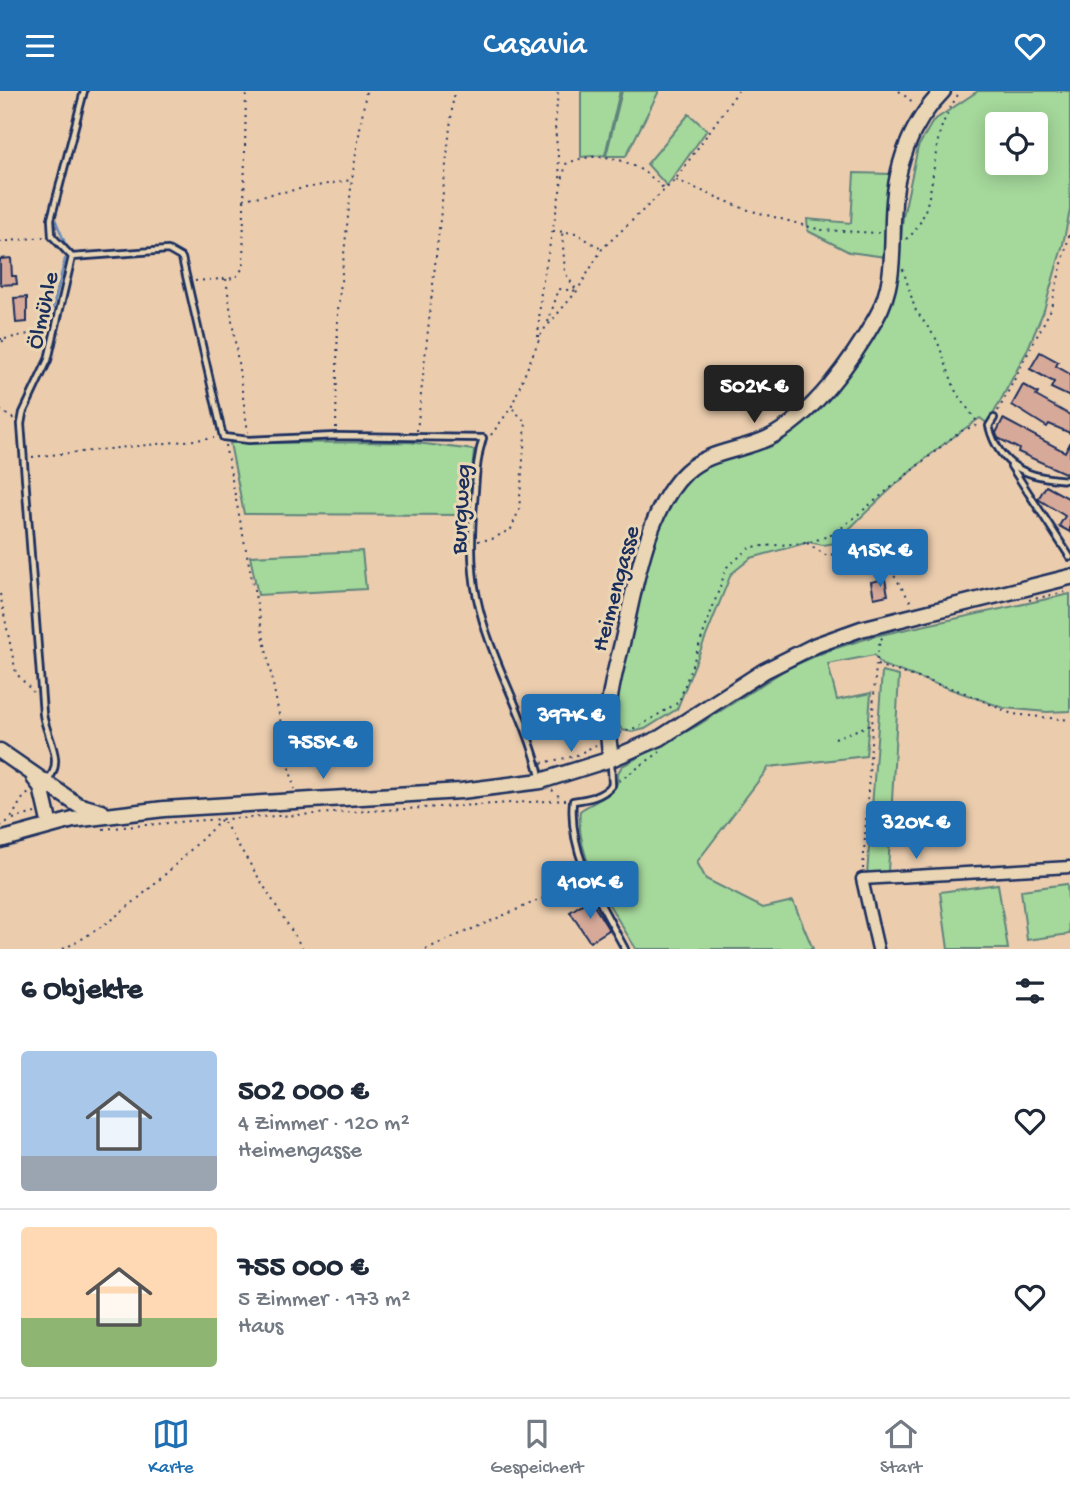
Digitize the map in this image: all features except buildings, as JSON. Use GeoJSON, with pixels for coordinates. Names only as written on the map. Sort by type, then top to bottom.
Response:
{"type":"FeatureCollection","features":[{"type":"Feature","properties":{"kind":"main road","name":"Heimengasse"},"geometry":{"type":"LineString","coordinates":[[611,759],[608,739],[609,702],[639,570],[653,526],[665,501],[686,472],[698,463],[769,438],[788,426],[818,398],[876,318],[889,286],[894,238],[893,202],[902,155],[924,111],[945,97]]}},
{"type":"Feature","properties":{"kind":"main road"},"geometry":{"type":"LineString","coordinates":[[0,840],[50,825],[111,814],[461,791],[541,781],[611,759],[660,738],[787,659],[861,629],[1070,577]]}},
{"type":"Feature","properties":{"kind":"main road"},"geometry":{"type":"LineString","coordinates":[[0,751],[78,805],[111,814]]}},
{"type":"Feature","properties":{"kind":"main road"},"geometry":{"type":"LineString","coordinates":[[47,785],[59,807],[57,818],[50,825]]}},
{"type":"Feature","properties":{"kind":"street"},"geometry":{"type":"LineString","coordinates":[[878,949],[862,879],[1070,867]]}},
{"type":"Feature","properties":{"kind":"lane","name":"Ölmühle"},"geometry":{"type":"LineString","coordinates":[[47,785],[57,766],[46,731],[42,699],[22,425],[23,413],[48,360],[72,257],[52,236],[51,219],[84,91]]}},
{"type":"Feature","properties":{"kind":"lane"},"geometry":{"type":"LineString","coordinates":[[72,257],[169,250],[182,258],[223,437],[249,440],[335,436],[483,438]]}},
{"type":"Feature","properties":{"kind":"lane"},"geometry":{"type":"LineString","coordinates":[[994,418],[989,426],[992,436],[1070,557]]}},
{"type":"Feature","properties":{"kind":"lane","name":"Burgweg"},"geometry":{"type":"LineString","coordinates":[[483,438],[477,461],[471,543],[477,598],[541,781]]}},
{"type":"Feature","properties":{"kind":"lane"},"geometry":{"type":"LineString","coordinates":[[1010,465],[1025,473],[1070,480]]}},
{"type":"Feature","properties":{"kind":"lane"},"geometry":{"type":"LineString","coordinates":[[611,759],[612,785],[607,792],[573,801],[575,837],[586,873],[625,949]]}},
{"type":"Feature","properties":{"kind":"path"},"geometry":{"type":"LineString","coordinates":[[189,281],[235,278],[243,268],[246,91]]}},
{"type":"Feature","properties":{"kind":"path"},"geometry":{"type":"LineString","coordinates":[[335,436],[338,310],[352,179],[366,91]]}},
{"type":"Feature","properties":{"kind":"path"},"geometry":{"type":"LineString","coordinates":[[417,437],[454,91]]}},
{"type":"Feature","properties":{"kind":"path"},"geometry":{"type":"LineString","coordinates":[[558,91],[555,127],[561,186]]}},
{"type":"Feature","properties":{"kind":"path","name":"Burgweg"},"geometry":{"type":"LineString","coordinates":[[483,438],[491,435],[501,425],[511,408],[542,331],[577,291],[602,249],[676,180],[738,91]]}},
{"type":"Feature","properties":{"kind":"path"},"geometry":{"type":"LineString","coordinates":[[899,91],[924,111]]}},
{"type":"Feature","properties":{"kind":"path"},"geometry":{"type":"LineString","coordinates":[[676,180],[745,209],[821,230],[909,239],[924,212],[935,168],[939,137],[947,114],[960,91]]}},
{"type":"Feature","properties":{"kind":"path"},"geometry":{"type":"LineString","coordinates":[[945,97],[960,91]]}},
{"type":"Feature","properties":{"kind":"path"},"geometry":{"type":"LineString","coordinates":[[538,338],[541,291],[566,164],[578,159],[631,162],[650,174],[665,190]]}},
{"type":"Feature","properties":{"kind":"path"},"geometry":{"type":"LineString","coordinates":[[243,199],[352,179]]}},
{"type":"Feature","properties":{"kind":"path"},"geometry":{"type":"LineString","coordinates":[[553,231],[576,233],[602,249]]}},
{"type":"Feature","properties":{"kind":"path"},"geometry":{"type":"LineString","coordinates":[[562,232],[565,273],[577,291]]}},
{"type":"Feature","properties":{"kind":"path"},"geometry":{"type":"LineString","coordinates":[[994,418],[1050,310],[1070,232]]}},
{"type":"Feature","properties":{"kind":"path"},"geometry":{"type":"LineString","coordinates":[[0,242],[52,236]]}},
{"type":"Feature","properties":{"kind":"path"},"geometry":{"type":"LineString","coordinates":[[537,764],[575,756],[638,727],[679,702],[727,567],[751,547],[807,543],[834,534],[959,432],[979,424],[956,392],[937,340],[915,309],[894,238]]}},
{"type":"Feature","properties":{"kind":"path"},"geometry":{"type":"LineString","coordinates":[[226,279],[249,440]]}},
{"type":"Feature","properties":{"kind":"path"},"geometry":{"type":"LineString","coordinates":[[542,331],[552,314],[559,289],[577,291]]}},
{"type":"Feature","properties":{"kind":"path"},"geometry":{"type":"LineString","coordinates":[[0,339],[29,334],[53,336]]}},
{"type":"Feature","properties":{"kind":"path"},"geometry":{"type":"LineString","coordinates":[[0,344],[5,339]]}},
{"type":"Feature","properties":{"kind":"path"},"geometry":{"type":"LineString","coordinates":[[471,543],[492,539],[511,529],[519,510],[526,423],[511,408]]}},
{"type":"Feature","properties":{"kind":"path"},"geometry":{"type":"LineString","coordinates":[[0,410],[22,425]]}},
{"type":"Feature","properties":{"kind":"path"},"geometry":{"type":"LineString","coordinates":[[24,458],[223,437],[295,800]]}},
{"type":"Feature","properties":{"kind":"path"},"geometry":{"type":"LineString","coordinates":[[807,543],[827,556],[873,542],[919,614]]}},
{"type":"Feature","properties":{"kind":"path"},"geometry":{"type":"LineString","coordinates":[[1019,603],[1070,591]]}},
{"type":"Feature","properties":{"kind":"path"},"geometry":{"type":"LineString","coordinates":[[0,594],[16,673],[42,699]]}},
{"type":"Feature","properties":{"kind":"path"},"geometry":{"type":"LineString","coordinates":[[862,879],[876,664],[880,639],[891,632],[875,636]]}},
{"type":"Feature","properties":{"kind":"path"},"geometry":{"type":"LineString","coordinates":[[876,664],[963,692],[1012,714],[1070,720]]}},
{"type":"Feature","properties":{"kind":"path"},"geometry":{"type":"LineString","coordinates":[[835,738],[872,724]]}},
{"type":"Feature","properties":{"kind":"path"},"geometry":{"type":"LineString","coordinates":[[612,785],[665,749]]}},
{"type":"Feature","properties":{"kind":"path"},"geometry":{"type":"LineString","coordinates":[[0,826],[13,820],[24,795],[47,785]]}},
{"type":"Feature","properties":{"kind":"path"},"geometry":{"type":"LineString","coordinates":[[97,830],[222,819],[562,799]]}},
{"type":"Feature","properties":{"kind":"path"},"geometry":{"type":"LineString","coordinates":[[63,949],[85,938],[125,908],[222,819]]}},
{"type":"Feature","properties":{"kind":"path"},"geometry":{"type":"LineString","coordinates":[[222,819],[303,949]]}},
{"type":"Feature","properties":{"kind":"path"},"geometry":{"type":"LineString","coordinates":[[426,949],[569,887],[586,873]]}},
{"type":"Feature","properties":{"kind":"green space"},"geometry":{"type":"Polygon","coordinates":[[[581,91],[620,91],[605,155],[581,157],[581,91]]]}},
{"type":"Feature","properties":{"kind":"green space"},"geometry":{"type":"Polygon","coordinates":[[[622,91],[659,91],[626,156],[606,156],[622,91]]]}},
{"type":"Feature","properties":{"kind":"green space"},"geometry":{"type":"Polygon","coordinates":[[[978,91],[1070,91],[1070,210],[1044,310],[1027,351],[988,424],[980,418],[922,461],[835,543],[823,545],[809,542],[751,558],[731,574],[677,709],[645,729],[632,732],[622,730],[616,721],[615,702],[656,530],[679,485],[709,461],[808,412],[883,317],[897,282],[903,217],[918,147],[933,121],[978,91]]]}},
{"type":"Feature","properties":{"kind":"green space"},"geometry":{"type":"Polygon","coordinates":[[[689,114],[707,130],[667,186],[647,164],[689,114]]]}},
{"type":"Feature","properties":{"kind":"green space"},"geometry":{"type":"Polygon","coordinates":[[[854,173],[893,174],[886,257],[849,252],[808,231],[807,219],[851,223],[854,173]]]}},
{"type":"Feature","properties":{"kind":"green space"},"geometry":{"type":"Polygon","coordinates":[[[408,442],[474,450],[468,515],[244,514],[230,443],[408,442]]]}},
{"type":"Feature","properties":{"kind":"green space"},"geometry":{"type":"Polygon","coordinates":[[[362,551],[366,589],[258,595],[250,556],[362,551]]]}},
{"type":"Feature","properties":{"kind":"green space"},"geometry":{"type":"Polygon","coordinates":[[[1070,594],[1070,711],[1004,708],[882,665],[874,655],[828,664],[837,700],[871,693],[866,756],[769,767],[697,862],[706,879],[763,908],[793,901],[813,949],[636,949],[597,883],[583,847],[580,829],[580,811],[611,792],[622,766],[697,726],[786,669],[827,651],[875,636],[1070,594]]]}},
{"type":"Feature","properties":{"kind":"green space"},"geometry":{"type":"Polygon","coordinates":[[[882,672],[899,676],[888,872],[867,875],[882,672]]]}},
{"type":"Feature","properties":{"kind":"green space"},"geometry":{"type":"Polygon","coordinates":[[[998,884],[1008,949],[948,949],[940,892],[998,884]]]}},
{"type":"Feature","properties":{"kind":"green space"},"geometry":{"type":"Polygon","coordinates":[[[1067,884],[1070,934],[1027,940],[1021,890],[1067,884]]]}},
{"type":"Feature","properties":{"kind":"waterway"},"geometry":{"type":"LineString","coordinates":[[49,211],[78,106]]}},
{"type":"Feature","properties":{"kind":"waterway"},"geometry":{"type":"LineString","coordinates":[[55,219],[65,243]]}},
{"type":"Feature","properties":{"kind":"waterway"},"geometry":{"type":"LineString","coordinates":[[50,320],[65,259]]}}]}
